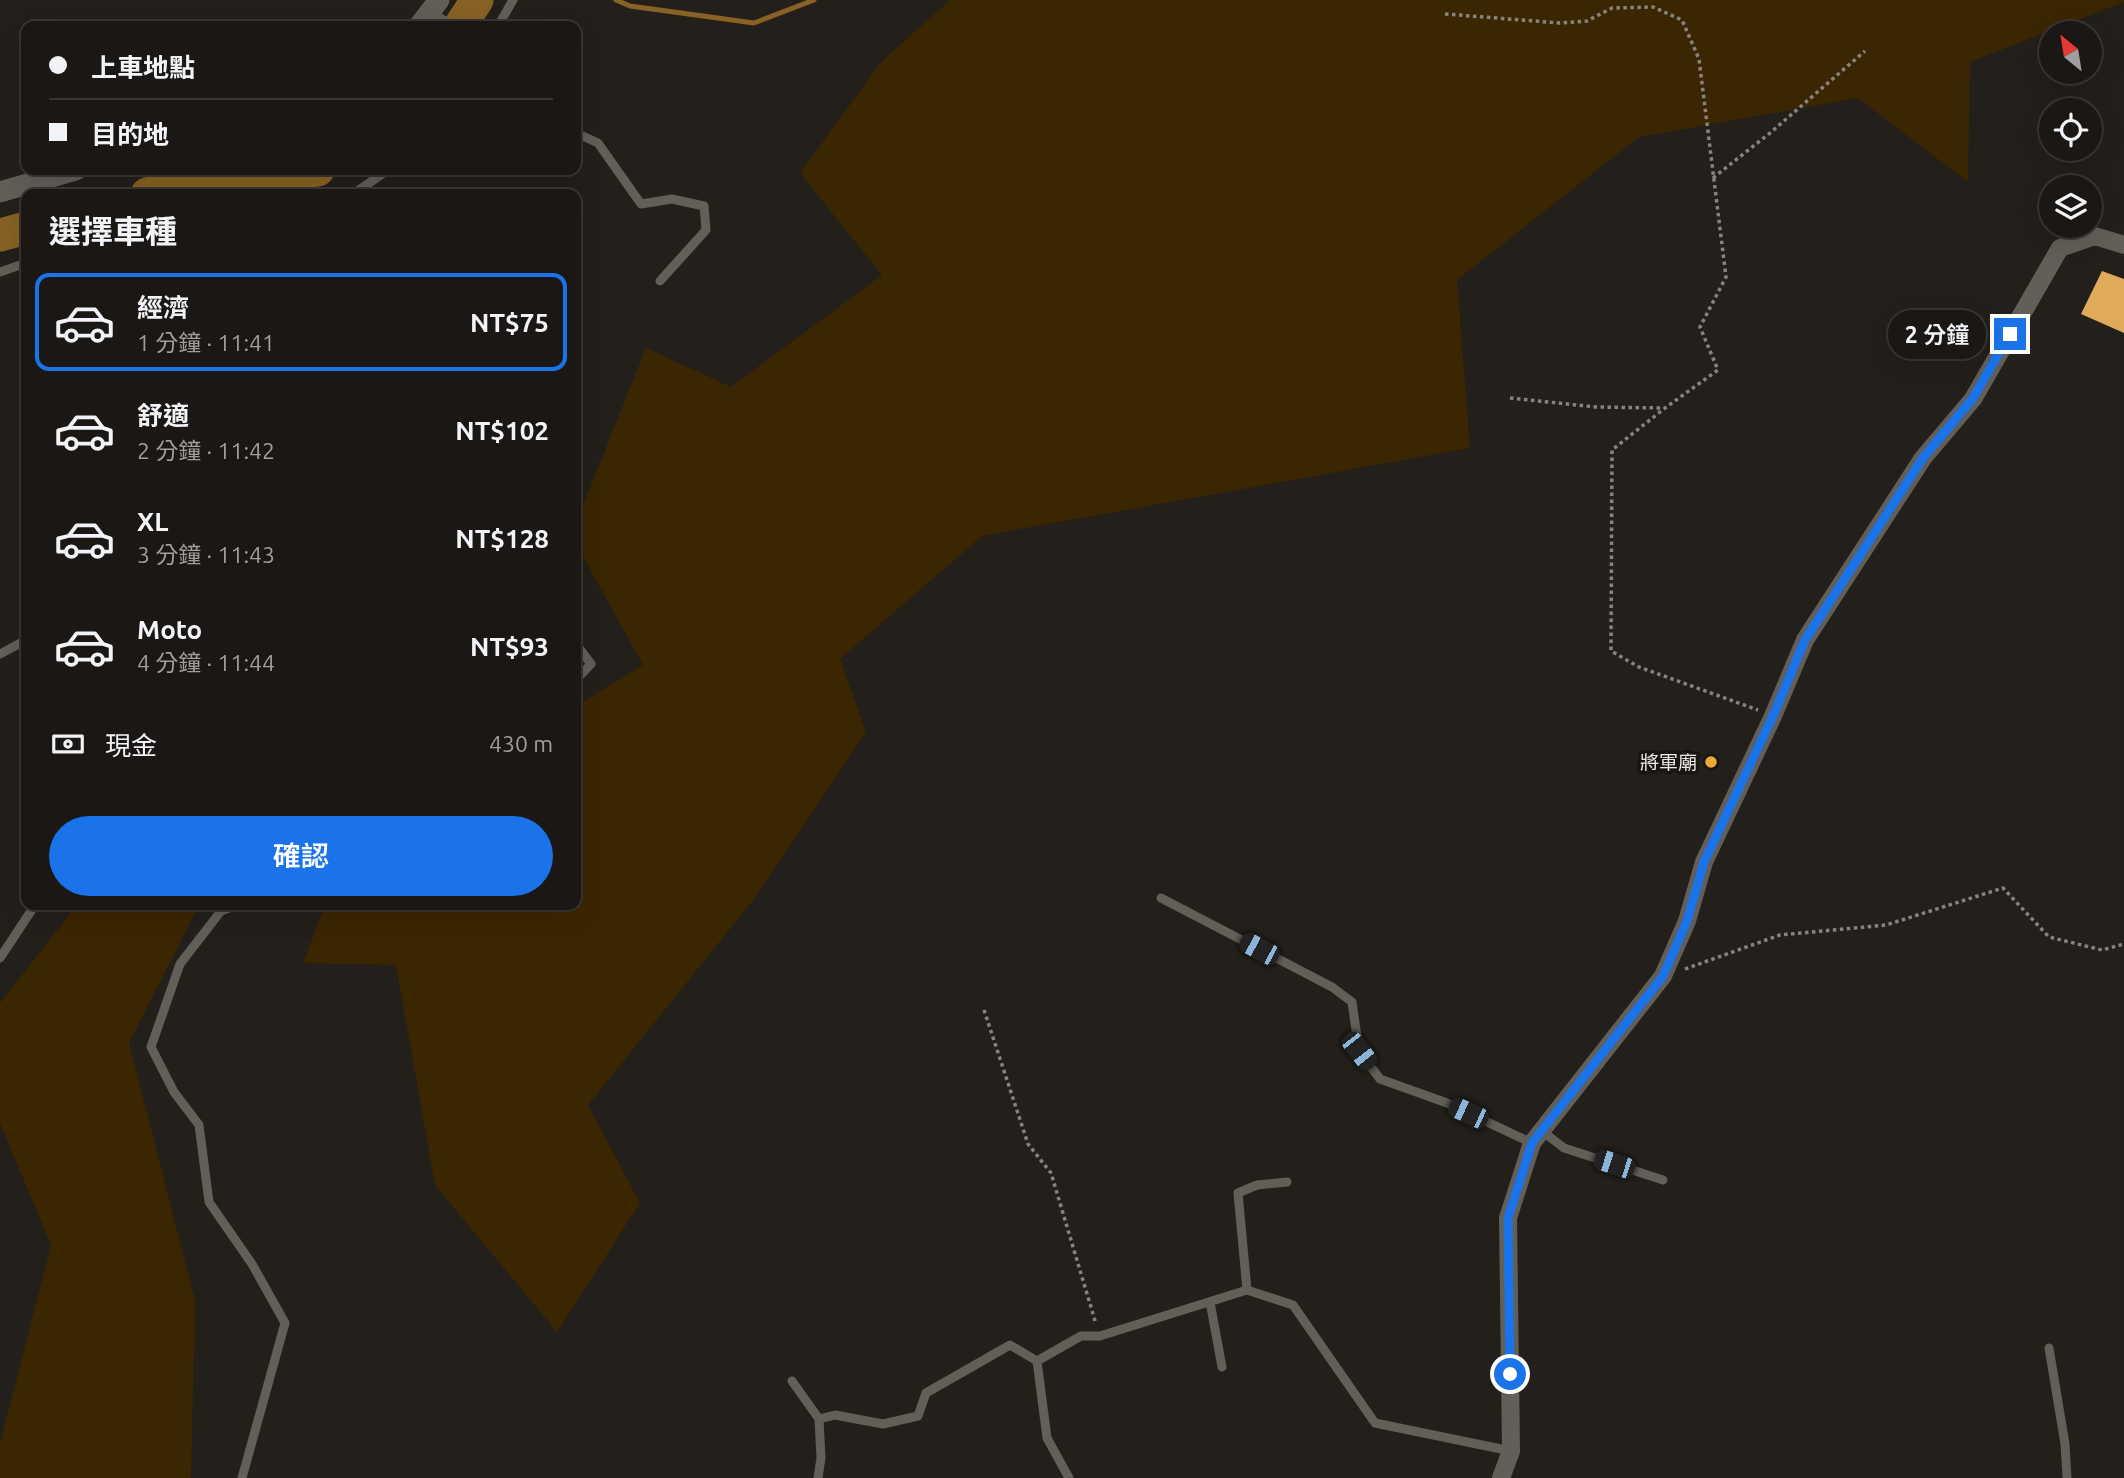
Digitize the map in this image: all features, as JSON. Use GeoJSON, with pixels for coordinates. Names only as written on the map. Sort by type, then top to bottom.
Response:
{"type":"FeatureCollection","features":[{"type":"Feature","properties":{"kind":"street"},"geometry":{"type":"LineString","coordinates":[[0,192],[59,175]]}},
{"type":"Feature","properties":{"kind":"street"},"geometry":{"type":"LineString","coordinates":[[1501,1478],[1511,1451],[1508,1218],[1537,1137],[1663,976],[1687,921],[1704,862],[1773,716],[1805,640],[1923,458],[1973,398],[2060,248],[2095,236],[2124,245]]}},
{"type":"Feature","properties":{"kind":"lane"},"geometry":{"type":"LineString","coordinates":[[501,21],[513,0]]}},
{"type":"Feature","properties":{"kind":"lane"},"geometry":{"type":"LineString","coordinates":[[581,134],[598,142],[641,204],[672,199],[704,206],[706,230],[660,281]]}},
{"type":"Feature","properties":{"kind":"lane"},"geometry":{"type":"LineString","coordinates":[[360,189],[381,175]]}},
{"type":"Feature","properties":{"kind":"lane"},"geometry":{"type":"LineString","coordinates":[[0,272],[21,265]]}},
{"type":"Feature","properties":{"kind":"lane"},"geometry":{"type":"LineString","coordinates":[[0,654],[21,643]]}},
{"type":"Feature","properties":{"kind":"lane"},"geometry":{"type":"LineString","coordinates":[[581,651],[591,664],[581,675]]}},
{"type":"Feature","properties":{"kind":"lane"},"geometry":{"type":"LineString","coordinates":[[1161,898],[1332,987],[1352,1002],[1359,1051],[1380,1079],[1564,1147],[1663,1180]]}},
{"type":"Feature","properties":{"kind":"lane"},"geometry":{"type":"LineString","coordinates":[[0,958],[33,910]]}},
{"type":"Feature","properties":{"kind":"lane"},"geometry":{"type":"LineString","coordinates":[[224,910],[180,964],[151,1048],[174,1092],[199,1125],[209,1202],[252,1264],[285,1323],[242,1478]]}},
{"type":"Feature","properties":{"kind":"lane"},"geometry":{"type":"LineString","coordinates":[[1247,1290],[1238,1193],[1257,1185],[1287,1182]]}},
{"type":"Feature","properties":{"kind":"lane"},"geometry":{"type":"LineString","coordinates":[[1037,1361],[1081,1336],[1100,1336],[1247,1290],[1293,1305],[1375,1423],[1511,1451]]}},
{"type":"Feature","properties":{"kind":"lane"},"geometry":{"type":"LineString","coordinates":[[1210,1302],[1222,1367]]}},
{"type":"Feature","properties":{"kind":"lane"},"geometry":{"type":"LineString","coordinates":[[819,1419],[835,1415],[883,1424],[918,1416],[926,1393],[1010,1345],[1037,1361]]}},
{"type":"Feature","properties":{"kind":"lane"},"geometry":{"type":"LineString","coordinates":[[2049,1348],[2065,1444],[2067,1478]]}},
{"type":"Feature","properties":{"kind":"lane"},"geometry":{"type":"LineString","coordinates":[[1037,1361],[1047,1438],[1069,1478]]}},
{"type":"Feature","properties":{"kind":"lane"},"geometry":{"type":"LineString","coordinates":[[792,1381],[819,1419],[821,1458],[818,1478]]}},
{"type":"Feature","properties":{"kind":"path"},"geometry":{"type":"LineString","coordinates":[[1445,15],[1560,23],[1587,21],[1612,8],[1653,7],[1682,20],[1699,59],[1726,277],[1700,327],[1718,370],[1612,450],[1611,651],[1639,667],[1773,716]]}},
{"type":"Feature","properties":{"kind":"path"},"geometry":{"type":"LineString","coordinates":[[1713,177],[1770,134],[1865,51]]}},
{"type":"Feature","properties":{"kind":"path"},"geometry":{"type":"LineString","coordinates":[[1510,398],[1596,407],[1665,408]]}},
{"type":"Feature","properties":{"kind":"path"},"geometry":{"type":"LineString","coordinates":[[1663,976],[1780,935],[1886,925],[2003,888],[2049,937],[2102,950],[2124,944]]}},
{"type":"Feature","properties":{"kind":"path"},"geometry":{"type":"LineString","coordinates":[[984,1010],[1028,1144],[1051,1173],[1100,1336]]}},
{"type":"Feature","properties":{"kind":"shaded area"},"geometry":{"type":"Polygon","coordinates":[[[950,0],[2124,0],[2075,21],[2039,21],[2039,35],[1970,62],[1968,182],[1858,98],[1639,137],[1457,280],[1470,448],[982,536],[840,659],[866,732],[754,899],[588,1105],[640,1203],[557,1332],[435,1185],[396,965],[303,963],[323,910],[581,910],[581,703],[643,665],[581,553],[581,510],[646,348],[731,387],[882,275],[800,173],[881,62],[950,0]]]}},
{"type":"Feature","properties":{"kind":"shaded area"},"geometry":{"type":"Polygon","coordinates":[[[73,910],[196,910],[129,1043],[195,1300],[191,1478],[0,1478],[0,1444],[51,1245],[0,1123],[0,1003],[73,910]]]}},
{"type":"Feature","properties":{"kind":"building"},"geometry":{"type":"Polygon","coordinates":[[[2102,271],[2124,279],[2124,333],[2081,314],[2102,271]]]}},
{"type":"Feature","properties":{"kind":"waterway"},"geometry":{"type":"LineString","coordinates":[[463,21],[477,0]]}},
{"type":"Feature","properties":{"kind":"waterway"},"geometry":{"type":"LineString","coordinates":[[616,0],[630,6],[754,23],[814,0]]}},
{"type":"Feature","properties":{"kind":"waterway"},"geometry":{"type":"LineString","coordinates":[[165,189],[186,183],[267,175]]}},
{"type":"Feature","properties":{"kind":"waterway"},"geometry":{"type":"LineString","coordinates":[[0,235],[21,229]]}},
{"type":"Feature","properties":{"kind":"place","name":"將軍廟"},"geometry":{"type":"Point","coordinates":[1711,762]}},
{"type":"Feature","properties":{"kind":"route"},"geometry":{"type":"LineString","coordinates":[[1510,1374],[1508,1218],[1532,1143],[1663,976],[1687,921],[1704,862],[1773,716],[1805,640],[1923,458],[1973,398],[2010,334]]}}]}
